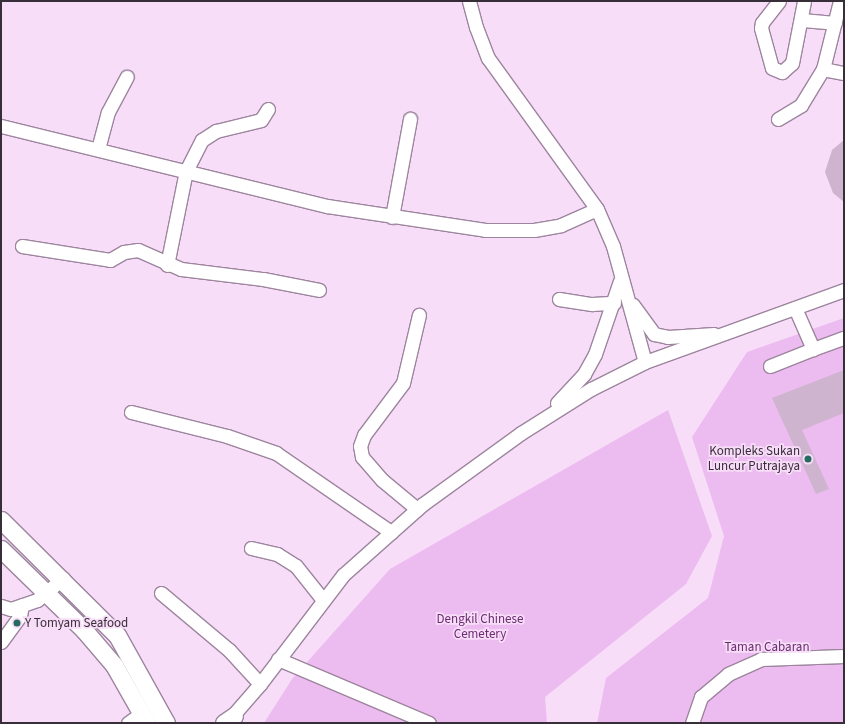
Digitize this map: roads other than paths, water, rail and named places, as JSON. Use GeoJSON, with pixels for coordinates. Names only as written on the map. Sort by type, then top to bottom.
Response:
{"type":"FeatureCollection","features":[{"type":"Feature","properties":{"kind":"main road"},"geometry":{"type":"LineString","coordinates":[[1,520],[63,578],[117,634],[158,705],[166,723]]}},
{"type":"Feature","properties":{"kind":"main road"},"geometry":{"type":"LineString","coordinates":[[1,549],[47,592],[114,665],[145,718]]}},
{"type":"Feature","properties":{"kind":"main road"},"geometry":{"type":"LineString","coordinates":[[158,705],[177,723]]}},
{"type":"Feature","properties":{"kind":"street"},"geometry":{"type":"LineString","coordinates":[[470,1],[476,28],[488,58],[597,209],[613,246],[620,281],[645,362]]}},
{"type":"Feature","properties":{"kind":"street"},"geometry":{"type":"LineString","coordinates":[[779,1],[762,23],[761,28],[772,68],[782,72],[792,63],[802,20],[804,1]]}},
{"type":"Feature","properties":{"kind":"street"},"geometry":{"type":"LineString","coordinates":[[778,118],[801,105],[823,69],[840,1]]}},
{"type":"Feature","properties":{"kind":"street"},"geometry":{"type":"LineString","coordinates":[[802,20],[835,23]]}},
{"type":"Feature","properties":{"kind":"street"},"geometry":{"type":"LineString","coordinates":[[823,69],[844,73]]}},
{"type":"Feature","properties":{"kind":"street"},"geometry":{"type":"LineString","coordinates":[[98,149],[108,112],[127,77]]}},
{"type":"Feature","properties":{"kind":"street"},"geometry":{"type":"LineString","coordinates":[[166,265],[186,171],[202,140],[216,131],[261,120],[268,109]]}},
{"type":"Feature","properties":{"kind":"street"},"geometry":{"type":"LineString","coordinates":[[392,217],[410,119]]}},
{"type":"Feature","properties":{"kind":"street"},"geometry":{"type":"LineString","coordinates":[[1,126],[327,206],[392,217],[508,232],[561,225],[597,209]]}},
{"type":"Feature","properties":{"kind":"street"},"geometry":{"type":"LineString","coordinates":[[22,246],[110,260],[124,252],[138,250],[166,265],[318,290]]}},
{"type":"Feature","properties":{"kind":"street"},"geometry":{"type":"LineString","coordinates":[[534,424],[584,374],[605,331],[620,281]]}},
{"type":"Feature","properties":{"kind":"street"},"geometry":{"type":"LineString","coordinates":[[620,281],[642,322],[654,334],[668,337],[728,333]]}},
{"type":"Feature","properties":{"kind":"street"},"geometry":{"type":"LineString","coordinates":[[229,721],[260,684],[343,575],[417,509],[534,424],[591,389],[645,362],[844,290]]}},
{"type":"Feature","properties":{"kind":"street"},"geometry":{"type":"LineString","coordinates":[[559,299],[592,304],[614,303]]}},
{"type":"Feature","properties":{"kind":"street"},"geometry":{"type":"LineString","coordinates":[[794,308],[813,349]]}},
{"type":"Feature","properties":{"kind":"street"},"geometry":{"type":"LineString","coordinates":[[417,509],[382,480],[362,457],[360,446],[364,435],[403,383],[409,368],[419,315]]}},
{"type":"Feature","properties":{"kind":"street"},"geometry":{"type":"LineString","coordinates":[[770,366],[844,338]]}},
{"type":"Feature","properties":{"kind":"street"},"geometry":{"type":"LineString","coordinates":[[130,412],[226,436],[276,453],[391,532]]}},
{"type":"Feature","properties":{"kind":"street"},"geometry":{"type":"LineString","coordinates":[[252,548],[277,554],[296,566],[323,600]]}},
{"type":"Feature","properties":{"kind":"street"},"geometry":{"type":"LineString","coordinates":[[1,606],[11,609],[22,605],[47,592],[63,578]]}},
{"type":"Feature","properties":{"kind":"street"},"geometry":{"type":"LineString","coordinates":[[161,593],[229,650],[260,684]]}},
{"type":"Feature","properties":{"kind":"street"},"geometry":{"type":"LineString","coordinates":[[1,642],[20,616],[22,605]]}},
{"type":"Feature","properties":{"kind":"street"},"geometry":{"type":"LineString","coordinates":[[692,723],[701,697],[728,674],[761,659],[844,656]]}},
{"type":"Feature","properties":{"kind":"street"},"geometry":{"type":"LineString","coordinates":[[278,659],[429,723]]}},
{"type":"Feature","properties":{"kind":"street"},"geometry":{"type":"LineString","coordinates":[[128,723],[145,718]]}},
{"type":"Feature","properties":{"kind":"place","name":"Kompleks Sukan Luncur Putrajaya"},"geometry":{"type":"Point","coordinates":[808,459]}},
{"type":"Feature","properties":{"kind":"place","name":"Y Tomyam Seafood"},"geometry":{"type":"Point","coordinates":[17,623]}},
{"type":"Feature","properties":{"kind":"park label","name":"Dengkil Chinese Cemetery"},"geometry":{"type":"Point","coordinates":[480,628]}},
{"type":"Feature","properties":{"kind":"park label","name":"Taman Cabaran"},"geometry":{"type":"Point","coordinates":[767,647]}}]}
